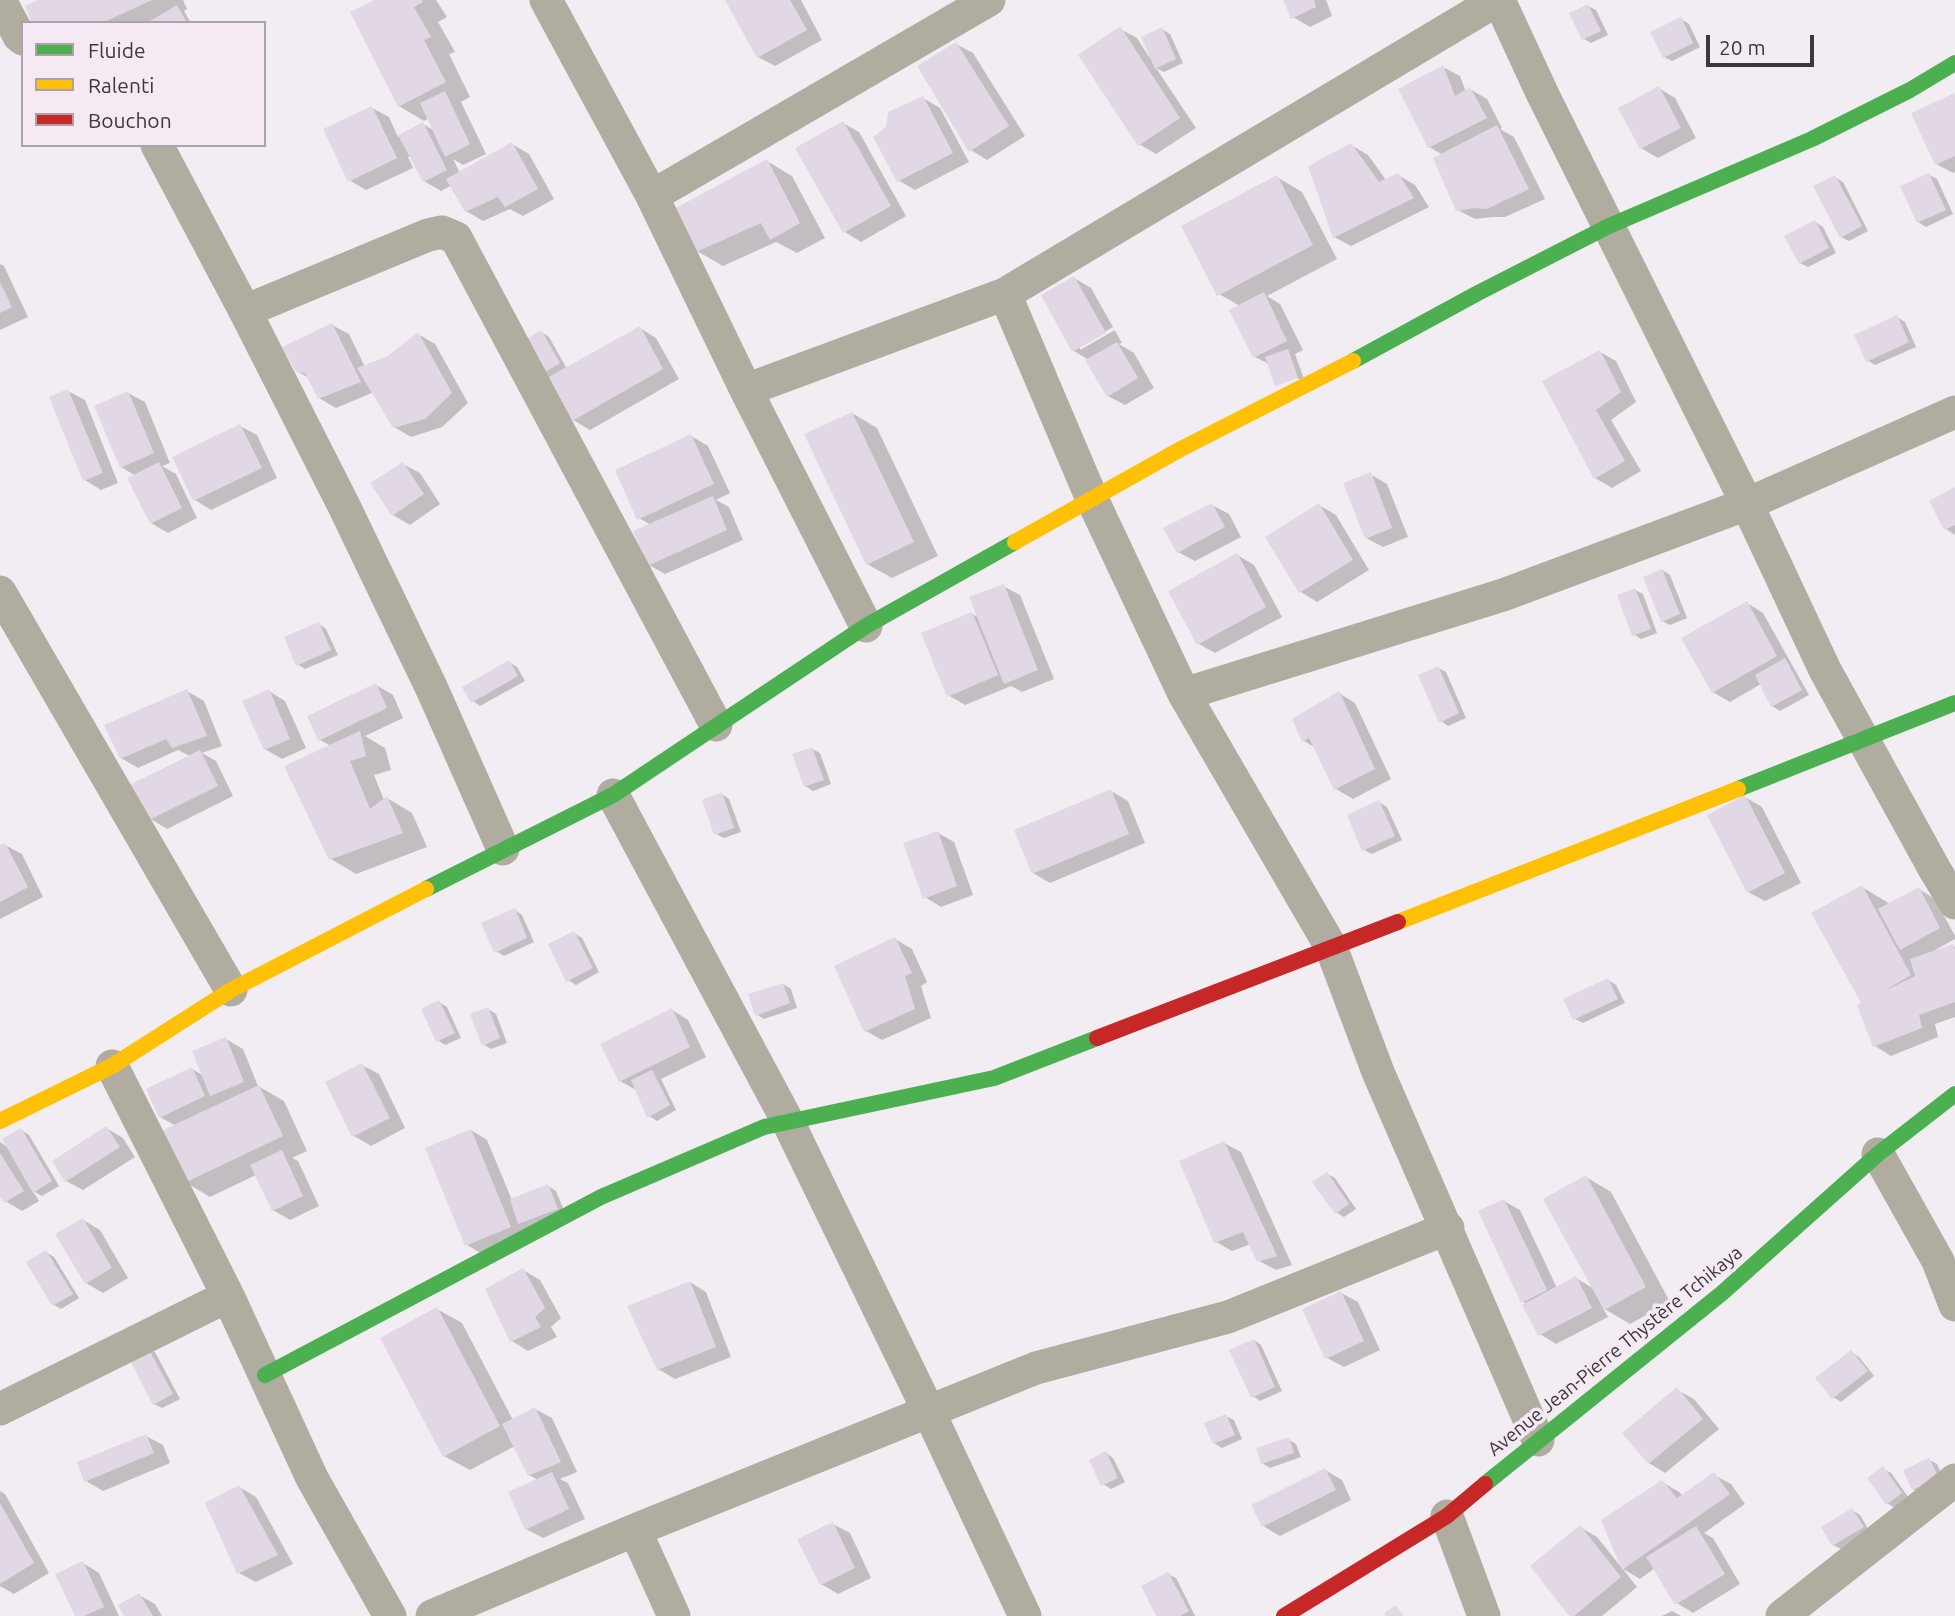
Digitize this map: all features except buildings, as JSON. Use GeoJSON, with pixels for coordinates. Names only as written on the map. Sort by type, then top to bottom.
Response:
{"type":"FeatureCollection","features":[{"type":"Feature","properties":{"kind":"street"},"geometry":{"type":"LineString","coordinates":[[0,0],[21,38]]}},
{"type":"Feature","properties":{"kind":"street"},"geometry":{"type":"LineString","coordinates":[[546,0],[652,196],[746,390],[866,626]]}},
{"type":"Feature","properties":{"kind":"street"},"geometry":{"type":"LineString","coordinates":[[652,196],[989,0]]}},
{"type":"Feature","properties":{"kind":"street"},"geometry":{"type":"LineString","coordinates":[[746,390],[1005,294],[1498,0],[1747,504],[1825,670],[1955,903]]}},
{"type":"Feature","properties":{"kind":"street"},"geometry":{"type":"LineString","coordinates":[[0,1121],[112,1066],[231,990],[613,795],[866,626],[1179,450],[1320,380],[1478,293],[1609,226],[1812,139],[1910,90],[1955,63]]}},
{"type":"Feature","properties":{"kind":"street"},"geometry":{"type":"LineString","coordinates":[[157,147],[245,311],[337,492],[432,689],[503,849]]}},
{"type":"Feature","properties":{"kind":"street"},"geometry":{"type":"LineString","coordinates":[[245,311],[428,235],[442,232],[456,238],[716,725]]}},
{"type":"Feature","properties":{"kind":"street"},"geometry":{"type":"LineString","coordinates":[[1005,294],[1092,499],[1184,694],[1331,947],[1378,1072],[1538,1440]]}},
{"type":"Feature","properties":{"kind":"street"},"geometry":{"type":"LineString","coordinates":[[1184,694],[1503,595],[1747,504],[1955,412]]}},
{"type":"Feature","properties":{"kind":"street"},"geometry":{"type":"LineString","coordinates":[[0,592],[231,990]]}},
{"type":"Feature","properties":{"kind":"street"},"geometry":{"type":"LineString","coordinates":[[265,1375],[601,1197],[764,1127],[994,1078],[1865,741],[1955,703]]}},
{"type":"Feature","properties":{"kind":"street"},"geometry":{"type":"LineString","coordinates":[[613,795],[788,1122],[1025,1616]]}},
{"type":"Feature","properties":{"kind":"street"},"geometry":{"type":"LineString","coordinates":[[112,1066],[228,1296],[312,1478],[390,1616]]}},
{"type":"Feature","properties":{"kind":"street","name":"Avenue Jean-Pierre Thystère Tchikaya"},"geometry":{"type":"LineString","coordinates":[[1284,1616],[1447,1516],[1721,1294],[1878,1154],[1955,1094]]}},
{"type":"Feature","properties":{"kind":"street"},"geometry":{"type":"LineString","coordinates":[[1878,1154],[1938,1261],[1955,1305]]}},
{"type":"Feature","properties":{"kind":"street"},"geometry":{"type":"LineString","coordinates":[[432,1616],[635,1530],[1036,1368],[1228,1317],[1448,1228]]}},
{"type":"Feature","properties":{"kind":"street"},"geometry":{"type":"LineString","coordinates":[[0,1409],[228,1296]]}},
{"type":"Feature","properties":{"kind":"street"},"geometry":{"type":"LineString","coordinates":[[1782,1616],[1955,1480]]}},
{"type":"Feature","properties":{"kind":"street"},"geometry":{"type":"LineString","coordinates":[[1447,1516],[1484,1616]]}},
{"type":"Feature","properties":{"kind":"street"},"geometry":{"type":"LineString","coordinates":[[635,1530],[674,1616]]}},
{"type":"Feature","properties":{"kind":"traffic: fast"},"geometry":{"type":"LineString","coordinates":[[1353,361],[1609,226],[1812,139],[1910,90],[1955,63]]}},
{"type":"Feature","properties":{"kind":"traffic: fast"},"geometry":{"type":"LineString","coordinates":[[426,889],[613,795],[866,626],[1015,542]]}},
{"type":"Feature","properties":{"kind":"traffic: fast"},"geometry":{"type":"LineString","coordinates":[[1738,789],[1955,703]]}},
{"type":"Feature","properties":{"kind":"traffic: fast"},"geometry":{"type":"LineString","coordinates":[[265,1375],[601,1197],[764,1127],[994,1078],[1097,1038]]}},
{"type":"Feature","properties":{"kind":"traffic: fast"},"geometry":{"type":"LineString","coordinates":[[1485,1484],[1721,1294],[1878,1154],[1955,1094]]}},
{"type":"Feature","properties":{"kind":"traffic: slow"},"geometry":{"type":"LineString","coordinates":[[1015,542],[1179,450],[1353,361]]}},
{"type":"Feature","properties":{"kind":"traffic: slow"},"geometry":{"type":"LineString","coordinates":[[1398,922],[1738,789]]}},
{"type":"Feature","properties":{"kind":"traffic: slow"},"geometry":{"type":"LineString","coordinates":[[0,1121],[112,1066],[231,990],[426,889]]}},
{"type":"Feature","properties":{"kind":"traffic: jam"},"geometry":{"type":"LineString","coordinates":[[1097,1038],[1398,922]]}},
{"type":"Feature","properties":{"kind":"traffic: jam"},"geometry":{"type":"LineString","coordinates":[[1284,1616],[1447,1516],[1485,1484]]}}]}
